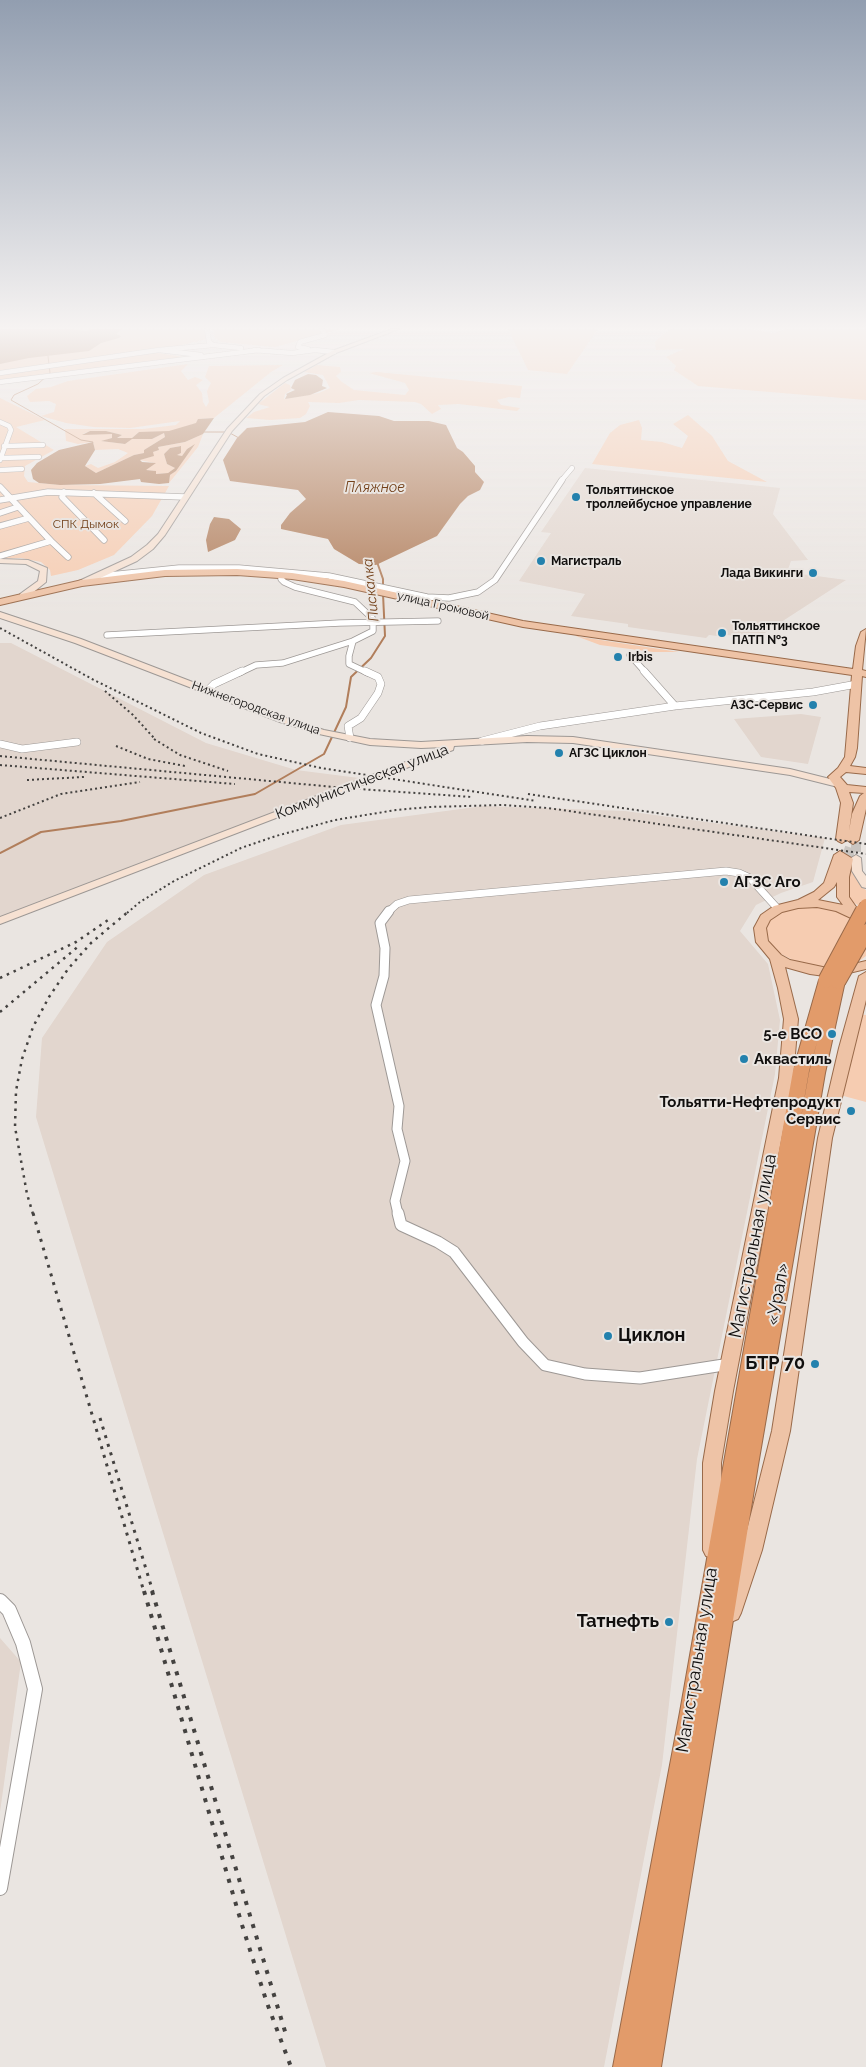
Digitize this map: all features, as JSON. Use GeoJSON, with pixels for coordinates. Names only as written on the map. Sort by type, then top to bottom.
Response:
{"type":"FeatureCollection","features":[{"type":"Feature","properties":{"kind":"highway","name":"«Урал»"},"geometry":{"type":"LineString","coordinates":[[715,1664],[740,1464],[801,1071],[826,980],[864,914]]}},
{"type":"Feature","properties":{"kind":"highway","name":"«Урал»"},"geometry":{"type":"LineString","coordinates":[[714,1572],[740,1464],[826,1025],[838,981],[866,932]]}},
{"type":"Feature","properties":{"kind":"highway","name":"Магистральная улица"},"geometry":{"type":"LineString","coordinates":[[626,2067],[691,1712],[714,1572]]}},
{"type":"Feature","properties":{"kind":"highway","name":"Магистральная улица"},"geometry":{"type":"LineString","coordinates":[[648,2067],[715,1664]]}},
{"type":"Feature","properties":{"kind":"main road"},"geometry":{"type":"LineString","coordinates":[[82,583],[134,559],[150,547],[161,535],[233,425]]}},
{"type":"Feature","properties":{"kind":"main road"},"geometry":{"type":"LineString","coordinates":[[0,561],[28,562],[44,570],[42,582],[18,597]]}},
{"type":"Feature","properties":{"kind":"main road","name":"улица Громовой"},"geometry":{"type":"LineString","coordinates":[[0,602],[82,583],[174,573],[237,572],[282,575],[344,584],[523,624],[860,677]]}},
{"type":"Feature","properties":{"kind":"main road","name":"Нижнегородская улица"},"geometry":{"type":"LineString","coordinates":[[0,615],[78,641],[283,720],[350,738],[394,744],[474,743],[528,739],[573,740],[790,772],[839,785]]}},
{"type":"Feature","properties":{"kind":"main road"},"geometry":{"type":"LineString","coordinates":[[866,632],[861,646],[860,677],[852,748],[850,757],[841,771],[834,777],[847,803],[851,838],[866,796]]}},
{"type":"Feature","properties":{"kind":"main road","name":"Коммунистическая улица"},"geometry":{"type":"LineString","coordinates":[[0,921],[437,752],[474,743]]}},
{"type":"Feature","properties":{"kind":"main road"},"geometry":{"type":"LineString","coordinates":[[841,771],[855,769],[866,771]]}},
{"type":"Feature","properties":{"kind":"main road","name":"Нижнегородская улица"},"geometry":{"type":"LineString","coordinates":[[790,772],[841,771]]}},
{"type":"Feature","properties":{"kind":"main road"},"geometry":{"type":"LineString","coordinates":[[839,785],[853,790],[866,790]]}},
{"type":"Feature","properties":{"kind":"main road"},"geometry":{"type":"LineString","coordinates":[[848,857],[866,885]]}},
{"type":"Feature","properties":{"kind":"main road"},"geometry":{"type":"LineString","coordinates":[[848,857],[830,884],[818,895],[798,904],[778,909],[765,918],[760,928],[762,942],[776,958],[797,967],[825,972],[865,973]]}},
{"type":"Feature","properties":{"kind":"main road"},"geometry":{"type":"LineString","coordinates":[[848,857],[842,884],[843,897],[849,907],[864,914]]}},
{"type":"Feature","properties":{"kind":"main road"},"geometry":{"type":"LineString","coordinates":[[798,904],[825,905],[864,914]]}},
{"type":"Feature","properties":{"kind":"main road","name":"Магистральная улица"},"geometry":{"type":"LineString","coordinates":[[714,1572],[711,1504],[712,1463],[786,1078],[791,1019],[785,988],[776,958]]}},
{"type":"Feature","properties":{"kind":"main road","name":"Магистральная улица"},"geometry":{"type":"LineString","coordinates":[[715,1664],[752,1550],[781,1431],[825,1138],[865,973]]}},
{"type":"Feature","properties":{"kind":"street"},"geometry":{"type":"LineString","coordinates":[[5,425],[11,430],[0,459],[38,457]]}},
{"type":"Feature","properties":{"kind":"street"},"geometry":{"type":"LineString","coordinates":[[0,437],[9,435]]}},
{"type":"Feature","properties":{"kind":"street"},"geometry":{"type":"LineString","coordinates":[[3,448],[42,445]]}},
{"type":"Feature","properties":{"kind":"street"},"geometry":{"type":"LineString","coordinates":[[100,576],[179,568],[248,568],[326,576],[427,597],[449,598],[471,594],[483,590],[495,580],[563,478],[572,468]]}},
{"type":"Feature","properties":{"kind":"street"},"geometry":{"type":"LineString","coordinates":[[0,470],[22,469]]}},
{"type":"Feature","properties":{"kind":"street"},"geometry":{"type":"LineString","coordinates":[[2,489],[27,494]]}},
{"type":"Feature","properties":{"kind":"street"},"geometry":{"type":"LineString","coordinates":[[2,489],[68,557]]}},
{"type":"Feature","properties":{"kind":"street"},"geometry":{"type":"LineString","coordinates":[[0,500],[27,494],[64,492],[185,497]]}},
{"type":"Feature","properties":{"kind":"street"},"geometry":{"type":"LineString","coordinates":[[64,492],[62,496],[68,504],[104,540]]}},
{"type":"Feature","properties":{"kind":"street"},"geometry":{"type":"LineString","coordinates":[[94,493],[125,521]]}},
{"type":"Feature","properties":{"kind":"street"},"geometry":{"type":"LineString","coordinates":[[0,513],[18,507]]}},
{"type":"Feature","properties":{"kind":"street"},"geometry":{"type":"LineString","coordinates":[[0,526],[29,518]]}},
{"type":"Feature","properties":{"kind":"street"},"geometry":{"type":"LineString","coordinates":[[0,556],[51,541]]}},
{"type":"Feature","properties":{"kind":"street"},"geometry":{"type":"LineString","coordinates":[[207,691],[214,684],[256,665],[283,663],[353,642],[373,631],[371,615],[362,610],[355,602],[295,587],[284,582],[281,579],[282,575]]}},
{"type":"Feature","properties":{"kind":"street"},"geometry":{"type":"LineString","coordinates":[[108,635],[373,622],[406,623],[438,621]]}},
{"type":"Feature","properties":{"kind":"street"},"geometry":{"type":"LineString","coordinates":[[350,738],[348,726],[362,718],[378,693],[381,684],[378,677],[350,664],[349,656],[353,642]]}},
{"type":"Feature","properties":{"kind":"street"},"geometry":{"type":"LineString","coordinates":[[630,655],[675,706]]}},
{"type":"Feature","properties":{"kind":"street","name":"Коммунистическая улица"},"geometry":{"type":"LineString","coordinates":[[474,743],[540,726],[675,706],[813,692],[860,677]]}},
{"type":"Feature","properties":{"kind":"street"},"geometry":{"type":"LineString","coordinates":[[528,739],[527,731],[540,726]]}},
{"type":"Feature","properties":{"kind":"street"},"geometry":{"type":"LineString","coordinates":[[0,744],[22,749],[77,742]]}},
{"type":"Feature","properties":{"kind":"street"},"geometry":{"type":"LineString","coordinates":[[730,1364],[640,1378],[585,1374],[545,1365],[523,1342],[454,1252],[438,1242],[401,1225],[395,1201],[405,1161],[398,1129],[399,1106],[376,1005],[384,976],[385,948],[380,923],[387,912],[397,904],[409,900],[726,871],[739,873],[750,878],[778,909]]}},
{"type":"Feature","properties":{"kind":"street"},"geometry":{"type":"LineString","coordinates":[[0,1601],[9,1610],[23,1643],[34,1688],[0,1888]]}},
{"type":"Feature","properties":{"kind":"shaded area"},"geometry":{"type":"Polygon","coordinates":[[[585,468],[780,488],[773,514],[808,560],[791,561],[787,572],[846,580],[775,626],[770,627],[771,629],[757,638],[709,635],[706,638],[628,627],[628,624],[571,616],[585,594],[519,581],[551,533],[541,532],[585,468]]]}},
{"type":"Feature","properties":{"kind":"shaded area"},"geometry":{"type":"Polygon","coordinates":[[[0,643],[11,643],[206,743],[296,770],[367,779],[0,919],[0,643]]]}},
{"type":"Feature","properties":{"kind":"shaded area"},"geometry":{"type":"Polygon","coordinates":[[[801,714],[821,717],[808,764],[761,757],[734,719],[801,714]]]}},
{"type":"Feature","properties":{"kind":"shaded area"},"geometry":{"type":"Polygon","coordinates":[[[483,806],[625,811],[825,838],[813,882],[781,893],[756,905],[740,931],[768,964],[780,1020],[775,1074],[697,1459],[662,1765],[604,2067],[326,2067],[36,1117],[42,1038],[107,942],[204,875],[341,825],[483,806]]]}},
{"type":"Feature","properties":{"kind":"shaded area"},"geometry":{"type":"Polygon","coordinates":[[[0,1638],[21,1662],[0,1812],[0,1638]]]}},
{"type":"Feature","properties":{"kind":"green space","name":"СПК Дымок"},"geometry":{"type":"Polygon","coordinates":[[[0,425],[22,425],[16,427],[54,450],[25,466],[24,476],[28,482],[60,485],[169,486],[152,516],[114,555],[78,570],[51,576],[50,570],[41,562],[21,558],[0,559],[0,425]]]}},
{"type":"Feature","properties":{"kind":"green space"},"geometry":{"type":"Polygon","coordinates":[[[83,425],[148,425],[130,428],[83,425]]]}},
{"type":"Feature","properties":{"kind":"green space"},"geometry":{"type":"Polygon","coordinates":[[[189,425],[169,432],[139,432],[132,438],[116,439],[122,435],[106,431],[90,431],[83,434],[112,434],[112,438],[102,441],[125,444],[131,439],[152,439],[164,433],[165,437],[144,450],[145,453],[134,455],[96,473],[85,466],[91,464],[98,468],[115,462],[128,453],[118,449],[95,450],[93,442],[78,444],[66,441],[65,429],[143,429],[189,425]]]}},
{"type":"Feature","properties":{"kind":"green space"},"geometry":{"type":"Polygon","coordinates":[[[619,425],[641,425],[641,440],[662,442],[682,448],[688,436],[675,425],[700,425],[712,436],[728,461],[767,482],[592,464],[610,433],[619,425]]]}},
{"type":"Feature","properties":{"kind":"green space"},"geometry":{"type":"Polygon","coordinates":[[[203,434],[198,447],[169,483],[170,475],[176,471],[193,445],[182,456],[176,455],[181,453],[180,446],[170,448],[164,454],[167,464],[175,468],[168,473],[155,474],[156,471],[145,470],[155,463],[139,460],[153,456],[153,452],[159,450],[158,447],[185,442],[203,434]]]}},
{"type":"Feature","properties":{"kind":"green space"},"geometry":{"type":"Polygon","coordinates":[[[576,635],[679,652],[653,652],[600,645],[576,635]]]}},
{"type":"Feature","properties":{"kind":"green space"},"geometry":{"type":"Polygon","coordinates":[[[851,868],[862,887],[866,890],[866,910],[851,901],[846,890],[851,868]]]}},
{"type":"Feature","properties":{"kind":"green space"},"geometry":{"type":"Polygon","coordinates":[[[819,907],[839,911],[856,919],[866,928],[866,956],[858,962],[841,967],[820,968],[799,963],[781,954],[770,943],[766,931],[770,920],[782,912],[799,908],[819,907]]]}},
{"type":"Feature","properties":{"kind":"green space"},"geometry":{"type":"Polygon","coordinates":[[[858,1014],[866,1015],[866,1102],[840,1095],[858,1014]]]}},
{"type":"Feature","properties":{"kind":"water"},"geometry":{"type":"Polygon","coordinates":[[[188,425],[209,425],[203,434],[185,442],[158,447],[159,450],[153,452],[154,456],[140,460],[142,462],[156,463],[146,470],[156,471],[156,474],[168,473],[175,468],[167,464],[164,454],[170,448],[181,446],[181,453],[177,455],[182,456],[187,449],[195,444],[176,471],[170,475],[169,483],[141,482],[140,479],[100,484],[60,485],[39,483],[33,479],[31,470],[37,463],[59,450],[93,442],[95,450],[85,466],[96,473],[134,455],[144,453],[144,450],[165,437],[164,433],[152,439],[132,439],[125,444],[101,441],[112,438],[112,434],[82,435],[90,431],[106,431],[122,435],[117,438],[132,438],[139,432],[169,431],[188,425]]]}},
{"type":"Feature","properties":{"kind":"water","name":"Пляжное"},"geometry":{"type":"Polygon","coordinates":[[[272,425],[446,425],[457,448],[475,466],[475,472],[484,482],[480,490],[468,496],[460,504],[437,536],[376,565],[359,564],[334,549],[328,539],[281,529],[281,525],[290,513],[306,499],[298,490],[230,481],[223,460],[237,438],[247,428],[272,425]]]}},
{"type":"Feature","properties":{"kind":"water"},"geometry":{"type":"Polygon","coordinates":[[[214,517],[229,519],[241,529],[235,540],[208,552],[206,540],[214,517]]]}},
{"type":"Feature","properties":{"kind":"waterway","name":"Пискалка"},"geometry":{"type":"LineString","coordinates":[[56,425],[81,440],[93,442],[92,444]]}},
{"type":"Feature","properties":{"kind":"waterway","name":"Пискалка"},"geometry":{"type":"LineString","coordinates":[[204,432],[228,432],[239,438]]}},
{"type":"Feature","properties":{"kind":"waterway","name":"Пискалка"},"geometry":{"type":"LineString","coordinates":[[377,562],[383,579],[383,588]]}},
{"type":"Feature","properties":{"kind":"waterway","name":"Пискалка"},"geometry":{"type":"LineString","coordinates":[[0,853],[41,832],[121,821],[255,794],[324,754],[346,707],[351,677],[371,658],[385,636],[383,594]]}},
{"type":"Feature","properties":{"kind":"tunnel"},"geometry":{"type":"LineString","coordinates":[[847,858],[853,840]]}},
{"type":"Feature","properties":{"kind":"tunnel"},"geometry":{"type":"LineString","coordinates":[[856,842],[856,858]]}},
{"type":"Feature","properties":{"kind":"railway"},"geometry":{"type":"LineString","coordinates":[[0,628],[92,679],[201,733],[258,754],[321,768],[536,801]]}},
{"type":"Feature","properties":{"kind":"railway"},"geometry":{"type":"LineString","coordinates":[[105,691],[133,715],[154,738]]}},
{"type":"Feature","properties":{"kind":"railway"},"geometry":{"type":"LineString","coordinates":[[154,739],[180,755],[228,771]]}},
{"type":"Feature","properties":{"kind":"railway"},"geometry":{"type":"LineString","coordinates":[[116,746],[148,759],[185,766]]}},
{"type":"Feature","properties":{"kind":"railway"},"geometry":{"type":"LineString","coordinates":[[0,756],[345,788],[472,797]]}},
{"type":"Feature","properties":{"kind":"railway"},"geometry":{"type":"LineString","coordinates":[[0,765],[235,784]]}},
{"type":"Feature","properties":{"kind":"railway"},"geometry":{"type":"LineString","coordinates":[[27,780],[84,777]]}},
{"type":"Feature","properties":{"kind":"railway"},"geometry":{"type":"LineString","coordinates":[[0,818],[61,794],[140,782]]}},
{"type":"Feature","properties":{"kind":"railway"},"geometry":{"type":"LineString","coordinates":[[528,794],[866,844]]}},
{"type":"Feature","properties":{"kind":"railway"},"geometry":{"type":"LineString","coordinates":[[127,913],[140,902],[174,881],[241,848],[276,836],[335,820],[396,810],[429,807],[503,805],[548,808],[866,854]]}},
{"type":"Feature","properties":{"kind":"railway"},"geometry":{"type":"LineString","coordinates":[[33,1214],[27,1194],[15,1127],[16,1091],[22,1059],[33,1027],[49,997],[68,969],[91,943],[129,911]]}},
{"type":"Feature","properties":{"kind":"railway"},"geometry":{"type":"LineString","coordinates":[[0,978],[76,942],[108,920]]}},
{"type":"Feature","properties":{"kind":"railway"},"geometry":{"type":"LineString","coordinates":[[0,1012],[80,945]]}},
{"type":"Feature","properties":{"kind":"railway"},"geometry":{"type":"LineString","coordinates":[[33,1213],[144,1592]]}},
{"type":"Feature","properties":{"kind":"railway"},"geometry":{"type":"LineString","coordinates":[[100,1418],[153,1592]]}},
{"type":"Feature","properties":{"kind":"railway"},"geometry":{"type":"LineString","coordinates":[[144,1591],[242,1925],[267,2003],[291,2067]]}},
{"type":"Feature","properties":{"kind":"railway"},"geometry":{"type":"LineString","coordinates":[[152,1591],[287,2038]]}},
{"type":"Feature","properties":{"kind":"place","name":"Тольяттинское троллейбусное управление"},"geometry":{"type":"Point","coordinates":[576,497]}},
{"type":"Feature","properties":{"kind":"place","name":"Магистраль"},"geometry":{"type":"Point","coordinates":[541,561]}},
{"type":"Feature","properties":{"kind":"place","name":"Лада Викинги"},"geometry":{"type":"Point","coordinates":[813,573]}},
{"type":"Feature","properties":{"kind":"place","name":"Тольяттинское ПАТП №3"},"geometry":{"type":"Point","coordinates":[722,633]}},
{"type":"Feature","properties":{"kind":"place","name":"Irbis"},"geometry":{"type":"Point","coordinates":[618,657]}},
{"type":"Feature","properties":{"kind":"place","name":"АЗС-Сервис"},"geometry":{"type":"Point","coordinates":[813,705]}},
{"type":"Feature","properties":{"kind":"place","name":"АГЗС Циклон"},"geometry":{"type":"Point","coordinates":[559,753]}},
{"type":"Feature","properties":{"kind":"place","name":"АГЗС Аго"},"geometry":{"type":"Point","coordinates":[724,882]}},
{"type":"Feature","properties":{"kind":"place","name":"5-е ВСО"},"geometry":{"type":"Point","coordinates":[832,1034]}},
{"type":"Feature","properties":{"kind":"place","name":"Аквастиль"},"geometry":{"type":"Point","coordinates":[744,1059]}},
{"type":"Feature","properties":{"kind":"place","name":"Тольятти-Нефтепродукт Сервис"},"geometry":{"type":"Point","coordinates":[851,1111]}},
{"type":"Feature","properties":{"kind":"place","name":"Циклон"},"geometry":{"type":"Point","coordinates":[608,1336]}},
{"type":"Feature","properties":{"kind":"place","name":"БТР 70"},"geometry":{"type":"Point","coordinates":[815,1364]}},
{"type":"Feature","properties":{"kind":"place","name":"Татнефть"},"geometry":{"type":"Point","coordinates":[669,1622]}}]}
